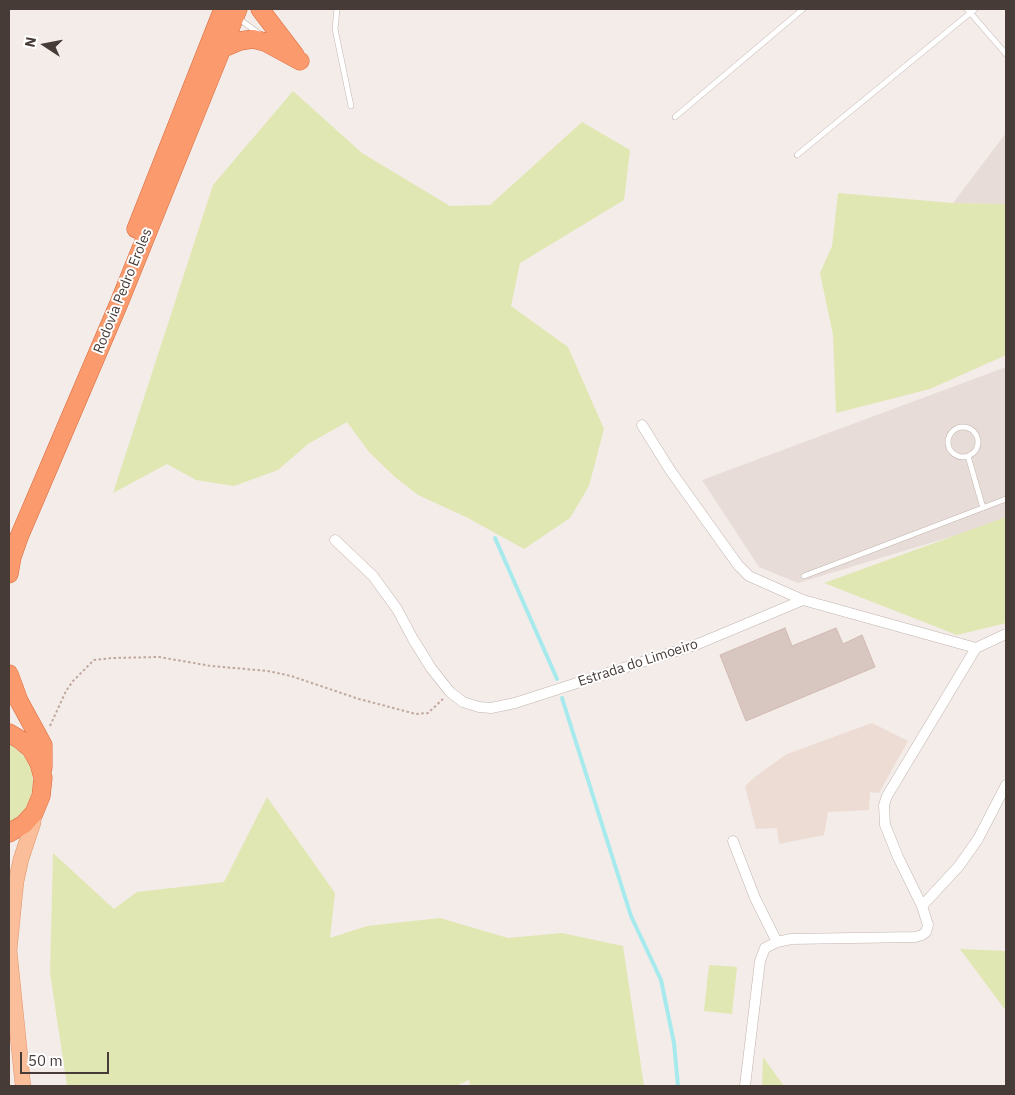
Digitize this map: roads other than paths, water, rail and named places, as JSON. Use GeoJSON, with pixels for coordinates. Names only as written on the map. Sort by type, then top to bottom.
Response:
{"type":"FeatureCollection","features":[{"type":"Feature","properties":{"kind":"highway"},"geometry":{"type":"LineString","coordinates":[[260,9],[300,61]]}},
{"type":"Feature","properties":{"kind":"highway","name":"Rodovia Pedro Eroles"},"geometry":{"type":"LineString","coordinates":[[9,574],[12,557],[19,537],[123,294],[221,49],[232,11]]}},
{"type":"Feature","properties":{"kind":"highway","name":"Rodovia Pedro Eroles"},"geometry":{"type":"LineString","coordinates":[[9,541],[80,368],[232,11]]}},
{"type":"Feature","properties":{"kind":"highway"},"geometry":{"type":"LineString","coordinates":[[221,49],[240,41],[253,39],[265,42],[300,61]]}},
{"type":"Feature","properties":{"kind":"highway"},"geometry":{"type":"LineString","coordinates":[[9,674],[19,700],[43,745],[41,796],[34,813],[24,824],[9,834]]}},
{"type":"Feature","properties":{"kind":"highway"},"geometry":{"type":"LineString","coordinates":[[9,734],[19,739],[31,749],[39,763],[43,778]]}},
{"type":"Feature","properties":{"kind":"main road"},"geometry":{"type":"LineString","coordinates":[[23,1086],[9,950],[16,882],[21,859],[33,823],[34,813]]}},
{"type":"Feature","properties":{"kind":"street"},"geometry":{"type":"LineString","coordinates":[[642,426],[670,470],[738,565],[749,576],[802,600],[976,648]]}},
{"type":"Feature","properties":{"kind":"street","name":"Estrada do Limoeiro"},"geometry":{"type":"LineString","coordinates":[[335,540],[373,576],[397,609],[431,668],[450,692],[463,702],[479,707],[491,708],[515,703],[698,644],[802,600]]}},
{"type":"Feature","properties":{"kind":"street"},"geometry":{"type":"LineString","coordinates":[[745,1086],[760,961],[766,948],[777,942],[791,939],[899,938],[922,936],[926,932],[928,925],[922,906],[885,825],[884,805],[887,796],[976,648],[1006,634]]}},
{"type":"Feature","properties":{"kind":"street"},"geometry":{"type":"LineString","coordinates":[[922,906],[963,860],[978,839],[1006,785]]}},
{"type":"Feature","properties":{"kind":"street"},"geometry":{"type":"LineString","coordinates":[[733,840],[755,898],[777,942]]}},
{"type":"Feature","properties":{"kind":"lane"},"geometry":{"type":"LineString","coordinates":[[337,9],[335,29],[351,106]]}},
{"type":"Feature","properties":{"kind":"lane"},"geometry":{"type":"LineString","coordinates":[[675,116],[803,9]]}},
{"type":"Feature","properties":{"kind":"lane"},"geometry":{"type":"LineString","coordinates":[[797,155],[968,11],[975,9]]}},
{"type":"Feature","properties":{"kind":"lane"},"geometry":{"type":"LineString","coordinates":[[232,11],[300,61]]}},
{"type":"Feature","properties":{"kind":"lane"},"geometry":{"type":"LineString","coordinates":[[968,11],[1006,54]]}},
{"type":"Feature","properties":{"kind":"lane"},"geometry":{"type":"LineString","coordinates":[[967,427],[978,438],[975,452],[968,456],[955,456],[948,448],[947,443],[950,434],[958,428],[967,427]]}},
{"type":"Feature","properties":{"kind":"lane"},"geometry":{"type":"LineString","coordinates":[[968,456],[984,508]]}},
{"type":"Feature","properties":{"kind":"lane"},"geometry":{"type":"LineString","coordinates":[[804,576],[1006,499]]}},
{"type":"Feature","properties":{"kind":"waterway"},"geometry":{"type":"LineString","coordinates":[[495,538],[557,679]]}},
{"type":"Feature","properties":{"kind":"waterway"},"geometry":{"type":"LineString","coordinates":[[562,698],[631,916],[661,980],[674,1043],[678,1086]]}}]}
